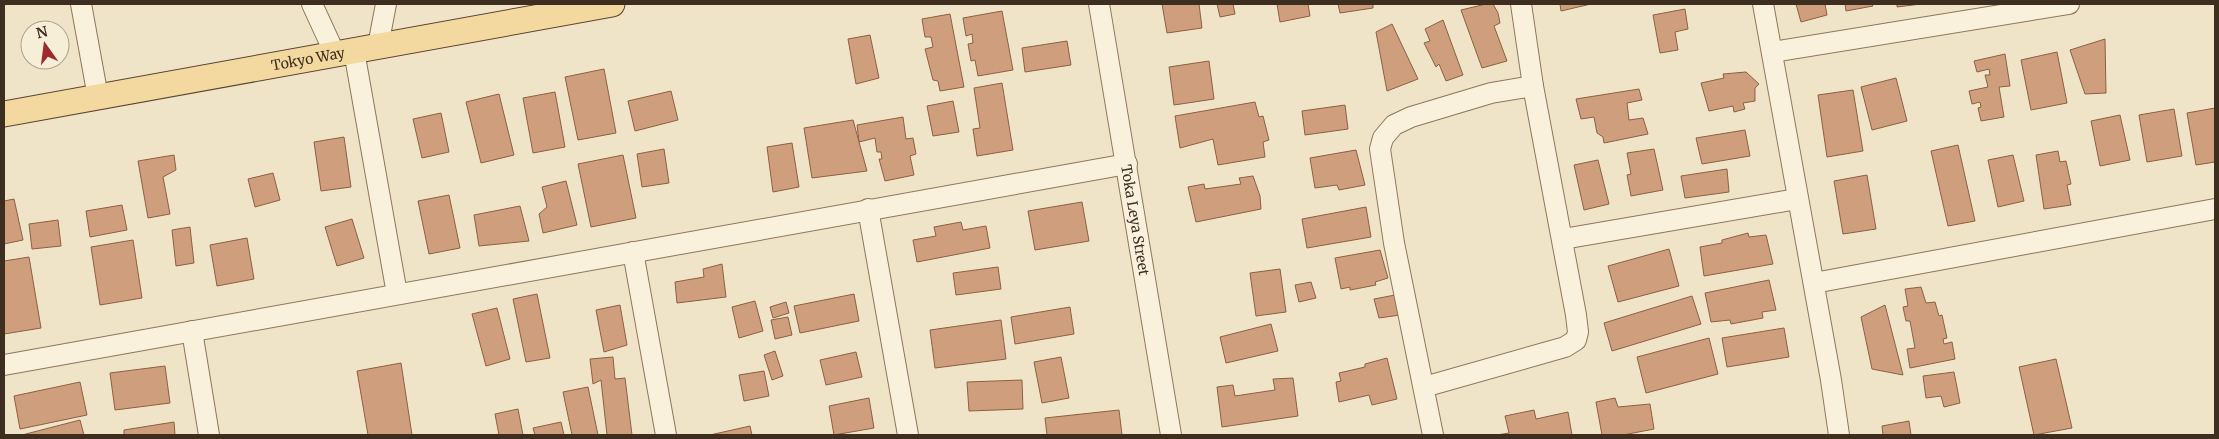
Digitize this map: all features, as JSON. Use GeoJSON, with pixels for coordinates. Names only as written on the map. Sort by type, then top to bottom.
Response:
{"type":"FeatureCollection","features":[{"type":"Feature","properties":{"kind":"main road","name":"Tokyo Way"},"geometry":{"type":"LineString","coordinates":[[4,114],[612,4]]}},
{"type":"Feature","properties":{"kind":"street"},"geometry":{"type":"LineString","coordinates":[[81,4],[98,97]]}},
{"type":"Feature","properties":{"kind":"street"},"geometry":{"type":"LineString","coordinates":[[312,4],[344,52],[397,294]]}},
{"type":"Feature","properties":{"kind":"street"},"geometry":{"type":"LineString","coordinates":[[378,46],[386,4]]}},
{"type":"Feature","properties":{"kind":"street","name":"Toka Leya Street"},"geometry":{"type":"LineString","coordinates":[[1099,4],[1171,435]]}},
{"type":"Feature","properties":{"kind":"street"},"geometry":{"type":"LineString","coordinates":[[1424,386],[1565,347],[1576,340],[1578,332],[1576,315],[1521,4]]}},
{"type":"Feature","properties":{"kind":"street"},"geometry":{"type":"LineString","coordinates":[[1763,4],[1814,283],[1839,435]]}},
{"type":"Feature","properties":{"kind":"street"},"geometry":{"type":"LineString","coordinates":[[1772,52],[2069,4]]}},
{"type":"Feature","properties":{"kind":"street"},"geometry":{"type":"LineString","coordinates":[[1433,435],[1394,243],[1381,168],[1380,149],[1383,138],[1394,125],[1411,117],[1491,93],[1534,86]]}},
{"type":"Feature","properties":{"kind":"street"},"geometry":{"type":"LineString","coordinates":[[4,365],[1127,164]]}},
{"type":"Feature","properties":{"kind":"street"},"geometry":{"type":"LineString","coordinates":[[1563,239],[1797,198]]}},
{"type":"Feature","properties":{"kind":"street"},"geometry":{"type":"LineString","coordinates":[[868,209],[908,435]]}},
{"type":"Feature","properties":{"kind":"street"},"geometry":{"type":"LineString","coordinates":[[1814,283],[2215,209]]}},
{"type":"Feature","properties":{"kind":"street"},"geometry":{"type":"LineString","coordinates":[[633,252],[666,435]]}},
{"type":"Feature","properties":{"kind":"street"},"geometry":{"type":"LineString","coordinates":[[192,331],[209,435]]}},
{"type":"Feature","properties":{"kind":"building"},"geometry":{"type":"Polygon","coordinates":[[[1162,4],[1199,4],[1202,28],[1167,33],[1162,4]]]}},
{"type":"Feature","properties":{"kind":"building"},"geometry":{"type":"Polygon","coordinates":[[[1217,4],[1233,4],[1235,14],[1220,17],[1217,4]]]}},
{"type":"Feature","properties":{"kind":"building"},"geometry":{"type":"Polygon","coordinates":[[[1277,4],[1308,4],[1310,16],[1280,22],[1277,4]]]}},
{"type":"Feature","properties":{"kind":"building"},"geometry":{"type":"Polygon","coordinates":[[[1338,4],[1373,4],[1373,8],[1340,13],[1338,4]]]}},
{"type":"Feature","properties":{"kind":"building"},"geometry":{"type":"Polygon","coordinates":[[[1493,4],[1498,13],[1500,23],[1494,26],[1507,61],[1482,68],[1461,10],[1493,4]]]}},
{"type":"Feature","properties":{"kind":"building"},"geometry":{"type":"Polygon","coordinates":[[[1560,4],[1591,4],[1561,11],[1560,4]]]}},
{"type":"Feature","properties":{"kind":"building"},"geometry":{"type":"Polygon","coordinates":[[[1796,4],[1825,4],[1827,15],[1801,22],[1796,4]]]}},
{"type":"Feature","properties":{"kind":"building"},"geometry":{"type":"Polygon","coordinates":[[[1845,4],[1872,4],[1873,6],[1846,11],[1845,4]]]}},
{"type":"Feature","properties":{"kind":"building"},"geometry":{"type":"Polygon","coordinates":[[[1897,4],[1921,4],[1897,7],[1897,4]]]}},
{"type":"Feature","properties":{"kind":"building"},"geometry":{"type":"Polygon","coordinates":[[[1685,9],[1688,29],[1675,32],[1678,50],[1660,53],[1653,15],[1685,9]]]}},
{"type":"Feature","properties":{"kind":"building"},"geometry":{"type":"Polygon","coordinates":[[[1002,11],[1013,70],[978,76],[975,60],[971,61],[968,44],[973,43],[972,34],[966,36],[963,18],[1002,11]]]}},
{"type":"Feature","properties":{"kind":"building"},"geometry":{"type":"Polygon","coordinates":[[[950,14],[964,87],[940,91],[938,81],[933,80],[925,49],[933,47],[931,37],[925,37],[922,19],[950,14]]]}},
{"type":"Feature","properties":{"kind":"building"},"geometry":{"type":"Polygon","coordinates":[[[1443,20],[1463,75],[1446,81],[1439,64],[1436,67],[1424,43],[1430,41],[1425,29],[1443,20]]]}},
{"type":"Feature","properties":{"kind":"building"},"geometry":{"type":"Polygon","coordinates":[[[1392,24],[1418,79],[1387,91],[1376,32],[1392,24]]]}},
{"type":"Feature","properties":{"kind":"building"},"geometry":{"type":"Polygon","coordinates":[[[870,35],[879,78],[856,84],[848,39],[870,35]]]}},
{"type":"Feature","properties":{"kind":"building"},"geometry":{"type":"Polygon","coordinates":[[[2105,39],[2106,93],[2085,94],[2070,50],[2105,39]]]}},
{"type":"Feature","properties":{"kind":"building"},"geometry":{"type":"Polygon","coordinates":[[[1067,41],[1071,65],[1025,72],[1022,48],[1067,41]]]}},
{"type":"Feature","properties":{"kind":"building"},"geometry":{"type":"Polygon","coordinates":[[[2057,52],[2067,103],[2031,110],[2021,60],[2057,52]]]}},
{"type":"Feature","properties":{"kind":"building"},"geometry":{"type":"Polygon","coordinates":[[[2005,54],[2010,86],[1999,87],[2004,117],[1981,121],[1978,108],[1981,107],[1980,102],[1972,104],[1969,91],[1988,87],[1985,75],[1990,75],[1989,69],[1977,72],[1974,61],[2005,54]]]}},
{"type":"Feature","properties":{"kind":"building"},"geometry":{"type":"Polygon","coordinates":[[[1209,61],[1214,99],[1174,105],[1169,67],[1209,61]]]}},
{"type":"Feature","properties":{"kind":"building"},"geometry":{"type":"Polygon","coordinates":[[[604,69],[616,133],[578,140],[565,77],[604,69]]]}},
{"type":"Feature","properties":{"kind":"building"},"geometry":{"type":"Polygon","coordinates":[[[1746,72],[1759,84],[1755,88],[1755,101],[1743,103],[1745,109],[1734,112],[1733,106],[1709,111],[1701,83],[1724,78],[1723,74],[1746,72]]]}},
{"type":"Feature","properties":{"kind":"building"},"geometry":{"type":"Polygon","coordinates":[[[1896,78],[1907,121],[1872,130],[1861,87],[1896,78]]]}},
{"type":"Feature","properties":{"kind":"building"},"geometry":{"type":"Polygon","coordinates":[[[1002,83],[1013,150],[977,156],[973,129],[980,128],[974,88],[1002,83]]]}},
{"type":"Feature","properties":{"kind":"building"},"geometry":{"type":"Polygon","coordinates":[[[1639,89],[1642,100],[1627,103],[1629,120],[1643,118],[1648,134],[1604,143],[1603,137],[1597,133],[1594,117],[1581,119],[1576,99],[1639,89]]]}},
{"type":"Feature","properties":{"kind":"building"},"geometry":{"type":"Polygon","coordinates":[[[1853,90],[1863,151],[1827,157],[1818,95],[1853,90]]]}},
{"type":"Feature","properties":{"kind":"building"},"geometry":{"type":"Polygon","coordinates":[[[671,91],[678,120],[635,131],[628,101],[671,91]]]}},
{"type":"Feature","properties":{"kind":"building"},"geometry":{"type":"Polygon","coordinates":[[[555,92],[565,147],[533,153],[523,98],[555,92]]]}},
{"type":"Feature","properties":{"kind":"building"},"geometry":{"type":"Polygon","coordinates":[[[499,94],[514,155],[481,163],[466,102],[499,94]]]}},
{"type":"Feature","properties":{"kind":"building"},"geometry":{"type":"Polygon","coordinates":[[[953,101],[959,132],[933,136],[927,106],[953,101]]]}},
{"type":"Feature","properties":{"kind":"building"},"geometry":{"type":"Polygon","coordinates":[[[1255,102],[1259,117],[1263,116],[1269,140],[1263,142],[1265,157],[1218,165],[1213,139],[1180,148],[1175,116],[1255,102]]]}},
{"type":"Feature","properties":{"kind":"building"},"geometry":{"type":"Polygon","coordinates":[[[1345,105],[1348,129],[1305,135],[1302,111],[1345,105]]]}},
{"type":"Feature","properties":{"kind":"building"},"geometry":{"type":"Polygon","coordinates":[[[2215,108],[2215,162],[2196,165],[2187,113],[2215,108]]]}},
{"type":"Feature","properties":{"kind":"building"},"geometry":{"type":"Polygon","coordinates":[[[2174,109],[2182,156],[2147,162],[2139,115],[2174,109]]]}},
{"type":"Feature","properties":{"kind":"building"},"geometry":{"type":"Polygon","coordinates":[[[441,113],[449,152],[422,158],[413,119],[441,113]]]}},
{"type":"Feature","properties":{"kind":"building"},"geometry":{"type":"Polygon","coordinates":[[[2120,115],[2130,160],[2100,166],[2091,121],[2120,115]]]}},
{"type":"Feature","properties":{"kind":"building"},"geometry":{"type":"Polygon","coordinates":[[[903,117],[906,139],[913,138],[916,154],[910,156],[914,175],[885,181],[879,159],[882,159],[881,152],[877,152],[875,138],[859,142],[857,125],[903,117]]]}},
{"type":"Feature","properties":{"kind":"building"},"geometry":{"type":"Polygon","coordinates":[[[853,120],[867,171],[812,178],[804,128],[853,120]]]}},
{"type":"Feature","properties":{"kind":"building"},"geometry":{"type":"Polygon","coordinates":[[[1745,130],[1750,156],[1702,164],[1696,138],[1745,130]]]}},
{"type":"Feature","properties":{"kind":"building"},"geometry":{"type":"Polygon","coordinates":[[[344,137],[351,187],[321,191],[314,142],[344,137]]]}},
{"type":"Feature","properties":{"kind":"building"},"geometry":{"type":"Polygon","coordinates":[[[792,143],[799,187],[773,192],[767,147],[792,143]]]}},
{"type":"Feature","properties":{"kind":"building"},"geometry":{"type":"Polygon","coordinates":[[[1958,145],[1975,221],[1948,226],[1931,151],[1958,145]]]}},
{"type":"Feature","properties":{"kind":"building"},"geometry":{"type":"Polygon","coordinates":[[[664,149],[669,183],[642,187],[637,154],[664,149]]]}},
{"type":"Feature","properties":{"kind":"building"},"geometry":{"type":"Polygon","coordinates":[[[1654,149],[1663,190],[1631,196],[1627,175],[1631,174],[1627,153],[1654,149]]]}},
{"type":"Feature","properties":{"kind":"building"},"geometry":{"type":"Polygon","coordinates":[[[1356,150],[1365,185],[1339,190],[1337,185],[1315,188],[1310,158],[1356,150]]]}},
{"type":"Feature","properties":{"kind":"building"},"geometry":{"type":"Polygon","coordinates":[[[2058,151],[2060,162],[2066,161],[2071,184],[2067,185],[2071,205],[2044,209],[2036,155],[2058,151]]]}},
{"type":"Feature","properties":{"kind":"building"},"geometry":{"type":"Polygon","coordinates":[[[174,155],[176,170],[163,177],[170,214],[148,218],[138,161],[174,155]]]}},
{"type":"Feature","properties":{"kind":"building"},"geometry":{"type":"Polygon","coordinates":[[[623,155],[636,218],[591,227],[578,164],[623,155]]]}},
{"type":"Feature","properties":{"kind":"building"},"geometry":{"type":"Polygon","coordinates":[[[2013,155],[2024,201],[1998,207],[1988,160],[2013,155]]]}},
{"type":"Feature","properties":{"kind":"building"},"geometry":{"type":"Polygon","coordinates":[[[1598,160],[1609,204],[1584,210],[1574,165],[1598,160]]]}},
{"type":"Feature","properties":{"kind":"building"},"geometry":{"type":"Polygon","coordinates":[[[1727,169],[1729,192],[1685,198],[1681,176],[1727,169]]]}},
{"type":"Feature","properties":{"kind":"building"},"geometry":{"type":"Polygon","coordinates":[[[273,173],[280,200],[255,207],[248,179],[273,173]]]}},
{"type":"Feature","properties":{"kind":"building"},"geometry":{"type":"Polygon","coordinates":[[[1867,175],[1876,229],[1843,234],[1834,181],[1867,175]]]}},
{"type":"Feature","properties":{"kind":"building"},"geometry":{"type":"Polygon","coordinates":[[[1253,176],[1260,196],[1261,209],[1196,222],[1188,187],[1204,184],[1205,189],[1241,184],[1239,178],[1253,176]]]}},
{"type":"Feature","properties":{"kind":"building"},"geometry":{"type":"Polygon","coordinates":[[[566,181],[577,225],[543,233],[539,214],[547,207],[542,187],[566,181]]]}},
{"type":"Feature","properties":{"kind":"building"},"geometry":{"type":"Polygon","coordinates":[[[449,195],[460,248],[429,254],[418,201],[449,195]]]}},
{"type":"Feature","properties":{"kind":"building"},"geometry":{"type":"Polygon","coordinates":[[[14,199],[23,240],[4,244],[4,201],[14,199]]]}},
{"type":"Feature","properties":{"kind":"building"},"geometry":{"type":"Polygon","coordinates":[[[1082,202],[1089,241],[1035,250],[1028,211],[1082,202]]]}},
{"type":"Feature","properties":{"kind":"building"},"geometry":{"type":"Polygon","coordinates":[[[122,205],[127,230],[90,237],[86,211],[122,205]]]}},
{"type":"Feature","properties":{"kind":"building"},"geometry":{"type":"Polygon","coordinates":[[[520,206],[529,241],[479,246],[474,215],[520,206]]]}},
{"type":"Feature","properties":{"kind":"building"},"geometry":{"type":"Polygon","coordinates":[[[1366,207],[1371,237],[1307,248],[1302,219],[1366,207]]]}},
{"type":"Feature","properties":{"kind":"building"},"geometry":{"type":"Polygon","coordinates":[[[352,219],[364,258],[337,266],[325,227],[352,219]]]}},
{"type":"Feature","properties":{"kind":"building"},"geometry":{"type":"Polygon","coordinates":[[[58,220],[61,246],[32,249],[29,224],[58,220]]]}},
{"type":"Feature","properties":{"kind":"building"},"geometry":{"type":"Polygon","coordinates":[[[961,222],[963,230],[986,226],[990,248],[917,262],[913,240],[936,236],[934,227],[961,222]]]}},
{"type":"Feature","properties":{"kind":"building"},"geometry":{"type":"Polygon","coordinates":[[[190,227],[194,263],[176,266],[172,230],[190,227]]]}},
{"type":"Feature","properties":{"kind":"building"},"geometry":{"type":"Polygon","coordinates":[[[1748,233],[1749,237],[1766,235],[1773,264],[1704,276],[1700,247],[1722,243],[1722,240],[1748,233]]]}},
{"type":"Feature","properties":{"kind":"building"},"geometry":{"type":"Polygon","coordinates":[[[247,238],[254,279],[217,286],[210,245],[247,238]]]}},
{"type":"Feature","properties":{"kind":"building"},"geometry":{"type":"Polygon","coordinates":[[[133,240],[142,298],[100,305],[91,247],[133,240]]]}},
{"type":"Feature","properties":{"kind":"building"},"geometry":{"type":"Polygon","coordinates":[[[1669,249],[1679,286],[1618,302],[1608,266],[1669,249]]]}},
{"type":"Feature","properties":{"kind":"building"},"geometry":{"type":"Polygon","coordinates":[[[1380,250],[1388,278],[1375,282],[1376,285],[1350,290],[1350,287],[1341,289],[1335,258],[1380,250]]]}},
{"type":"Feature","properties":{"kind":"building"},"geometry":{"type":"Polygon","coordinates":[[[29,257],[41,328],[4,334],[4,261],[29,257]]]}},
{"type":"Feature","properties":{"kind":"building"},"geometry":{"type":"Polygon","coordinates":[[[722,264],[726,297],[677,303],[675,282],[704,277],[703,269],[722,264]]]}},
{"type":"Feature","properties":{"kind":"building"},"geometry":{"type":"Polygon","coordinates":[[[998,267],[1001,289],[956,295],[953,273],[998,267]]]}},
{"type":"Feature","properties":{"kind":"building"},"geometry":{"type":"Polygon","coordinates":[[[1280,269],[1286,312],[1256,316],[1250,273],[1280,269]]]}},
{"type":"Feature","properties":{"kind":"building"},"geometry":{"type":"Polygon","coordinates":[[[1769,280],[1776,310],[1762,312],[1763,318],[1731,324],[1730,320],[1711,322],[1705,293],[1769,280]]]}},
{"type":"Feature","properties":{"kind":"building"},"geometry":{"type":"Polygon","coordinates":[[[1311,282],[1316,298],[1299,302],[1295,285],[1311,282]]]}},
{"type":"Feature","properties":{"kind":"building"},"geometry":{"type":"Polygon","coordinates":[[[1921,287],[1926,303],[1935,302],[1939,316],[1942,315],[1947,338],[1943,339],[1944,344],[1952,342],[1955,359],[1910,368],[1907,349],[1915,348],[1910,321],[1906,321],[1903,307],[1908,306],[1905,289],[1921,287]]]}},
{"type":"Feature","properties":{"kind":"building"},"geometry":{"type":"Polygon","coordinates":[[[537,294],[550,358],[526,362],[513,299],[537,294]]]}},
{"type":"Feature","properties":{"kind":"building"},"geometry":{"type":"Polygon","coordinates":[[[854,294],[859,321],[800,333],[794,306],[854,294]]]}},
{"type":"Feature","properties":{"kind":"building"},"geometry":{"type":"Polygon","coordinates":[[[1395,295],[1400,315],[1379,318],[1374,299],[1395,295]]]}},
{"type":"Feature","properties":{"kind":"building"},"geometry":{"type":"Polygon","coordinates":[[[1692,296],[1701,324],[1612,351],[1604,323],[1692,296]]]}},
{"type":"Feature","properties":{"kind":"building"},"geometry":{"type":"Polygon","coordinates":[[[755,301],[763,331],[739,338],[732,307],[755,301]]]}},
{"type":"Feature","properties":{"kind":"building"},"geometry":{"type":"Polygon","coordinates":[[[786,302],[789,313],[773,318],[770,307],[786,302]]]}},
{"type":"Feature","properties":{"kind":"building"},"geometry":{"type":"Polygon","coordinates":[[[620,305],[627,345],[604,352],[596,310],[620,305]]]}},
{"type":"Feature","properties":{"kind":"building"},"geometry":{"type":"Polygon","coordinates":[[[1885,305],[1903,375],[1872,369],[1861,317],[1885,305]]]}},
{"type":"Feature","properties":{"kind":"building"},"geometry":{"type":"Polygon","coordinates":[[[1070,307],[1074,334],[1015,344],[1011,317],[1070,307]]]}},
{"type":"Feature","properties":{"kind":"building"},"geometry":{"type":"Polygon","coordinates":[[[497,308],[510,359],[486,366],[472,314],[497,308]]]}},
{"type":"Feature","properties":{"kind":"building"},"geometry":{"type":"Polygon","coordinates":[[[788,317],[792,335],[775,339],[771,320],[788,317]]]}},
{"type":"Feature","properties":{"kind":"building"},"geometry":{"type":"Polygon","coordinates":[[[1001,320],[1006,359],[935,368],[930,330],[1001,320]]]}},
{"type":"Feature","properties":{"kind":"building"},"geometry":{"type":"Polygon","coordinates":[[[1271,324],[1278,351],[1226,363],[1220,337],[1271,324]]]}},
{"type":"Feature","properties":{"kind":"building"},"geometry":{"type":"Polygon","coordinates":[[[1784,328],[1789,357],[1727,367],[1722,338],[1784,328]]]}},
{"type":"Feature","properties":{"kind":"building"},"geometry":{"type":"Polygon","coordinates":[[[1709,338],[1718,374],[1646,393],[1637,357],[1709,338]]]}},
{"type":"Feature","properties":{"kind":"building"},"geometry":{"type":"Polygon","coordinates":[[[775,351],[783,376],[772,380],[764,355],[775,351]]]}},
{"type":"Feature","properties":{"kind":"building"},"geometry":{"type":"Polygon","coordinates":[[[856,352],[862,377],[826,385],[820,360],[856,352]]]}},
{"type":"Feature","properties":{"kind":"building"},"geometry":{"type":"Polygon","coordinates":[[[613,357],[615,379],[625,378],[632,435],[607,435],[601,380],[593,384],[590,359],[613,357]]]}},
{"type":"Feature","properties":{"kind":"building"},"geometry":{"type":"Polygon","coordinates":[[[1061,357],[1069,398],[1042,403],[1034,362],[1061,357]]]}},
{"type":"Feature","properties":{"kind":"building"},"geometry":{"type":"Polygon","coordinates":[[[1387,358],[1397,399],[1372,405],[1369,395],[1339,402],[1336,382],[1341,381],[1339,373],[1365,367],[1365,364],[1387,358]]]}},
{"type":"Feature","properties":{"kind":"building"},"geometry":{"type":"Polygon","coordinates":[[[2056,359],[2072,428],[2034,435],[2019,367],[2056,359]]]}},
{"type":"Feature","properties":{"kind":"building"},"geometry":{"type":"Polygon","coordinates":[[[401,363],[412,435],[368,435],[357,371],[401,363]]]}},
{"type":"Feature","properties":{"kind":"building"},"geometry":{"type":"Polygon","coordinates":[[[165,366],[170,403],[115,410],[110,373],[165,366]]]}},
{"type":"Feature","properties":{"kind":"building"},"geometry":{"type":"Polygon","coordinates":[[[764,371],[769,396],[744,401],[739,375],[764,371]]]}},
{"type":"Feature","properties":{"kind":"building"},"geometry":{"type":"Polygon","coordinates":[[[1954,372],[1960,403],[1944,407],[1941,396],[1926,398],[1923,376],[1954,372]]]}},
{"type":"Feature","properties":{"kind":"building"},"geometry":{"type":"Polygon","coordinates":[[[1293,378],[1298,416],[1222,427],[1217,387],[1233,385],[1235,396],[1275,390],[1273,379],[1293,378]]]}},
{"type":"Feature","properties":{"kind":"building"},"geometry":{"type":"Polygon","coordinates":[[[1022,380],[1023,409],[969,411],[967,382],[1022,380]]]}},
{"type":"Feature","properties":{"kind":"building"},"geometry":{"type":"Polygon","coordinates":[[[80,382],[87,415],[20,429],[14,396],[80,382]]]}},
{"type":"Feature","properties":{"kind":"building"},"geometry":{"type":"Polygon","coordinates":[[[588,387],[598,435],[572,435],[563,392],[588,387]]]}},
{"type":"Feature","properties":{"kind":"building"},"geometry":{"type":"Polygon","coordinates":[[[869,398],[874,428],[834,435],[829,406],[869,398]]]}},
{"type":"Feature","properties":{"kind":"building"},"geometry":{"type":"Polygon","coordinates":[[[1615,398],[1618,407],[1650,404],[1654,429],[1623,435],[1602,435],[1596,402],[1615,398]]]}},
{"type":"Feature","properties":{"kind":"building"},"geometry":{"type":"Polygon","coordinates":[[[518,409],[523,435],[499,435],[495,414],[518,409]]]}},
{"type":"Feature","properties":{"kind":"building"},"geometry":{"type":"Polygon","coordinates":[[[1119,410],[1122,435],[1047,435],[1045,418],[1119,410]]]}},
{"type":"Feature","properties":{"kind":"building"},"geometry":{"type":"Polygon","coordinates":[[[1534,410],[1536,419],[1568,412],[1572,435],[1497,435],[1509,433],[1505,416],[1534,410]]]}},
{"type":"Feature","properties":{"kind":"building"},"geometry":{"type":"Polygon","coordinates":[[[80,420],[84,435],[22,435],[80,420]]]}},
{"type":"Feature","properties":{"kind":"building"},"geometry":{"type":"Polygon","coordinates":[[[1909,421],[1911,435],[1883,435],[1882,426],[1909,421]]]}},
{"type":"Feature","properties":{"kind":"building"},"geometry":{"type":"Polygon","coordinates":[[[174,422],[175,435],[124,435],[124,430],[174,422]]]}},
{"type":"Feature","properties":{"kind":"building"},"geometry":{"type":"Polygon","coordinates":[[[561,422],[564,435],[535,435],[533,428],[561,422]]]}},
{"type":"Feature","properties":{"kind":"building"},"geometry":{"type":"Polygon","coordinates":[[[750,426],[752,435],[710,435],[750,426]]]}}]}
